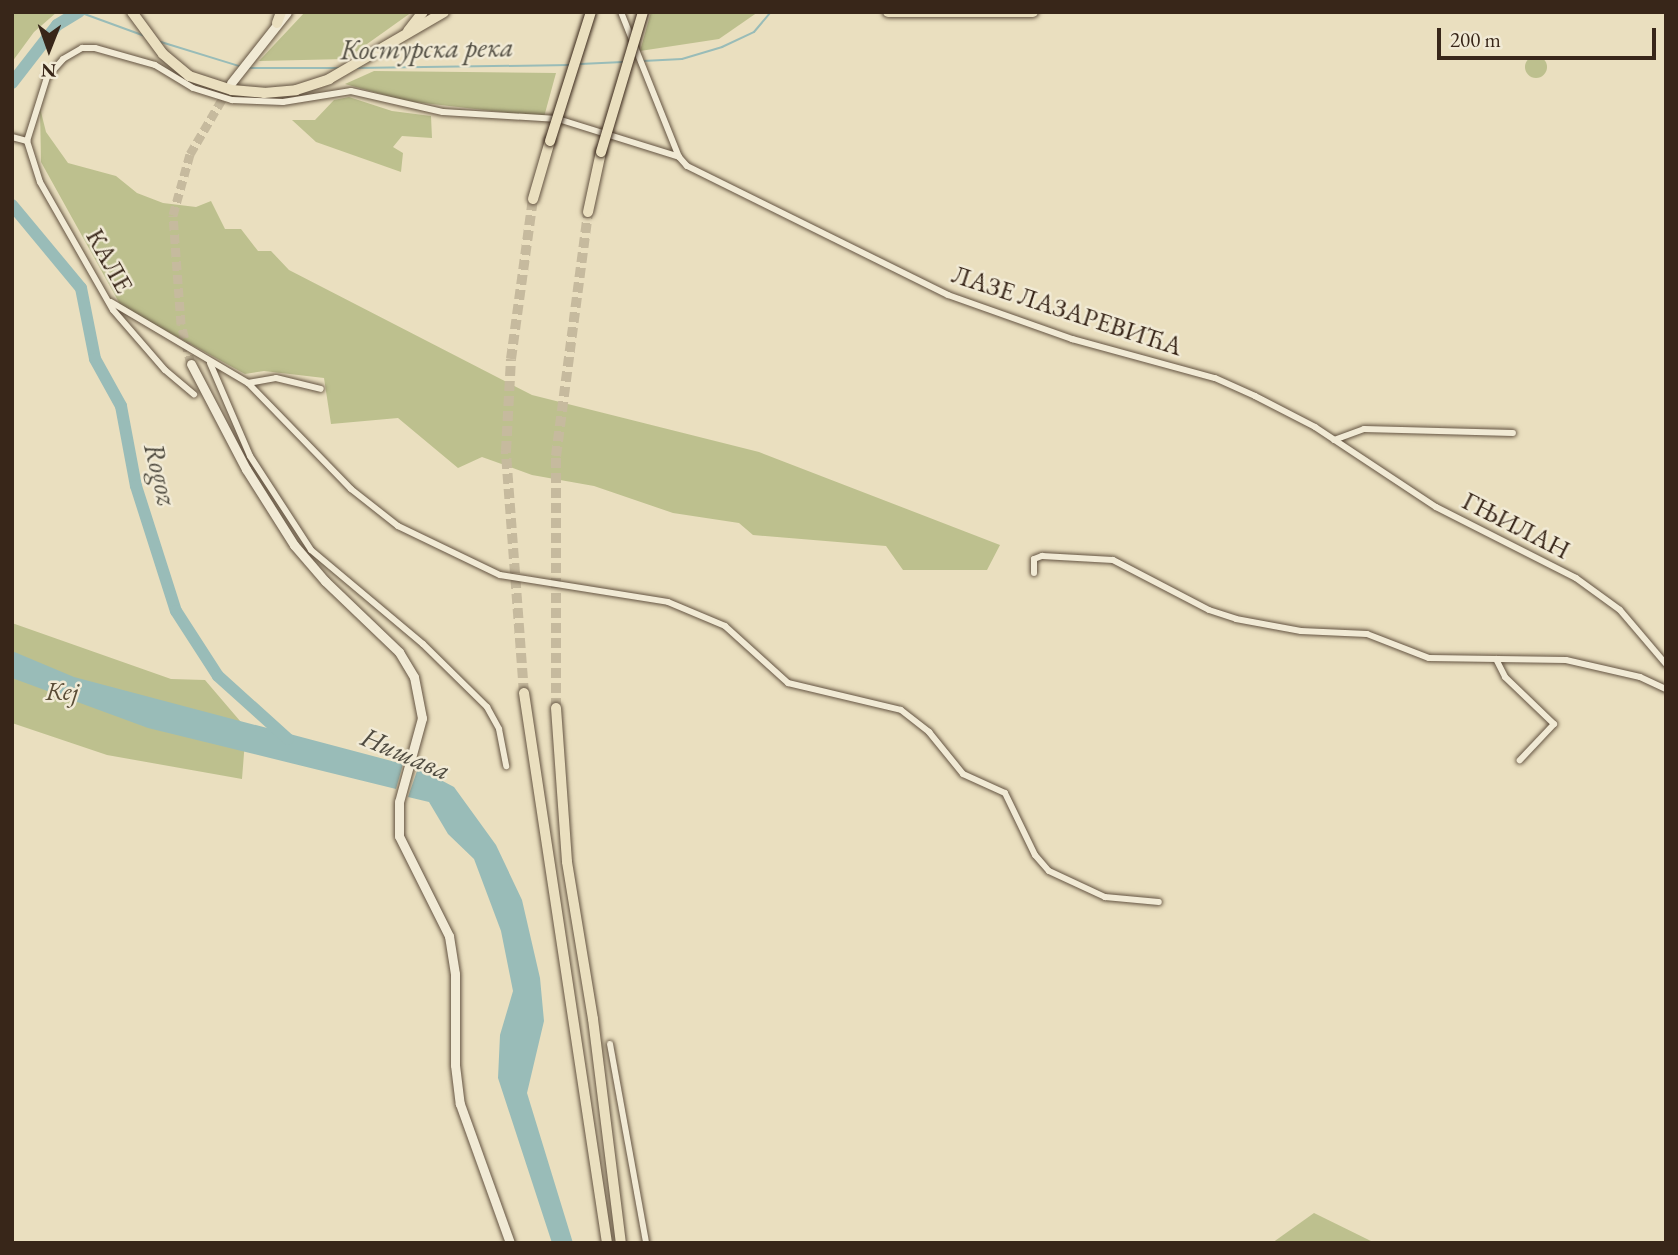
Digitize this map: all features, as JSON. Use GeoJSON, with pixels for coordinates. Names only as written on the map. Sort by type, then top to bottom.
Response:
{"type":"FeatureCollection","features":[{"type":"Feature","properties":{"kind":"highway"},"geometry":{"type":"LineString","coordinates":[[533,199],[591,12]]}},
{"type":"Feature","properties":{"kind":"highway"},"geometry":{"type":"LineString","coordinates":[[588,212],[601,152],[643,12]]}},
{"type":"Feature","properties":{"kind":"highway"},"geometry":{"type":"LineString","coordinates":[[524,693],[607,1243]]}},
{"type":"Feature","properties":{"kind":"highway"},"geometry":{"type":"LineString","coordinates":[[556,708],[567,862],[596,1042],[621,1243]]}},
{"type":"Feature","properties":{"kind":"main road"},"geometry":{"type":"LineString","coordinates":[[277,23],[281,12]]}},
{"type":"Feature","properties":{"kind":"main road"},"geometry":{"type":"LineString","coordinates":[[233,80],[287,12]]}},
{"type":"Feature","properties":{"kind":"main road"},"geometry":{"type":"LineString","coordinates":[[403,37],[423,12]]}},
{"type":"Feature","properties":{"kind":"main road"},"geometry":{"type":"LineString","coordinates":[[135,16],[163,54],[196,79],[249,93],[296,90],[343,72],[444,12]]}},
{"type":"Feature","properties":{"kind":"main road"},"geometry":{"type":"LineString","coordinates":[[888,12],[1033,12]]}},
{"type":"Feature","properties":{"kind":"main road"},"geometry":{"type":"LineString","coordinates":[[191,364],[218,420],[289,538],[325,581],[383,634],[408,666],[421,698],[419,738],[397,815],[402,847],[449,936],[455,974],[454,1065],[460,1104],[510,1243]]}},
{"type":"Feature","properties":{"kind":"street"},"geometry":{"type":"LineString","coordinates":[[621,12],[679,157]]}},
{"type":"Feature","properties":{"kind":"street","name":"ЛАЗЕ ЛАЗАРЕВИЋА"},"geometry":{"type":"LineString","coordinates":[[27,141],[47,77],[63,59],[94,48],[155,65],[194,88],[232,100],[284,102],[351,91],[443,112],[558,119],[679,157],[744,196],[938,291],[1072,339],[1215,378],[1334,440]]}},
{"type":"Feature","properties":{"kind":"street"},"geometry":{"type":"LineString","coordinates":[[12,136],[27,141]]}},
{"type":"Feature","properties":{"kind":"street","name":"КАЛЕ"},"geometry":{"type":"LineString","coordinates":[[27,141],[40,182],[118,317],[165,370],[194,394]]}},
{"type":"Feature","properties":{"kind":"street"},"geometry":{"type":"LineString","coordinates":[[111,302],[210,363],[248,383],[351,489],[398,526],[500,575],[668,602],[725,626],[788,684],[901,710],[929,732],[963,774],[1005,793],[1035,855],[1049,871],[1105,897],[1159,902]]}},
{"type":"Feature","properties":{"kind":"street"},"geometry":{"type":"LineString","coordinates":[[210,363],[250,456],[305,542],[324,564],[423,644],[487,708],[499,729],[506,766]]}},
{"type":"Feature","properties":{"kind":"street"},"geometry":{"type":"LineString","coordinates":[[248,383],[276,378],[321,389]]}},
{"type":"Feature","properties":{"kind":"street"},"geometry":{"type":"LineString","coordinates":[[1334,440],[1364,429],[1513,433]]}},
{"type":"Feature","properties":{"kind":"street","name":"ГЊИЛАН"},"geometry":{"type":"LineString","coordinates":[[1334,440],[1436,507],[1576,578],[1620,610],[1666,664]]}},
{"type":"Feature","properties":{"kind":"street"},"geometry":{"type":"LineString","coordinates":[[1034,573],[1034,559],[1042,556],[1113,560],[1209,610],[1236,619],[1301,631],[1367,634],[1429,658],[1566,660],[1640,677],[1666,689]]}},
{"type":"Feature","properties":{"kind":"street"},"geometry":{"type":"LineString","coordinates":[[1496,659],[1504,677],[1555,724],[1520,760]]}},
{"type":"Feature","properties":{"kind":"street"},"geometry":{"type":"LineString","coordinates":[[610,1044],[646,1243]]}},
{"type":"Feature","properties":{"kind":"green space"},"geometry":{"type":"Polygon","coordinates":[[[12,12],[57,12],[34,32],[12,62],[12,12]]]}},
{"type":"Feature","properties":{"kind":"green space"},"geometry":{"type":"Polygon","coordinates":[[[305,12],[412,12],[346,59],[259,61],[305,12]]]}},
{"type":"Feature","properties":{"kind":"green space"},"geometry":{"type":"Polygon","coordinates":[[[651,12],[758,12],[719,39],[640,51],[651,12]]]}},
{"type":"Feature","properties":{"kind":"green space"},"geometry":{"type":"Polygon","coordinates":[[[1536,56],[1544,59],[1547,67],[1544,75],[1536,78],[1528,75],[1525,67],[1528,59],[1536,56]]]}},
{"type":"Feature","properties":{"kind":"green space"},"geometry":{"type":"Polygon","coordinates":[[[374,71],[556,73],[544,117],[406,101],[345,84],[374,71]]]}},
{"type":"Feature","properties":{"kind":"green space"},"geometry":{"type":"Polygon","coordinates":[[[349,97],[392,111],[431,116],[432,138],[402,136],[393,147],[403,153],[401,172],[316,142],[292,120],[315,120],[334,100],[349,97]]]}},
{"type":"Feature","properties":{"kind":"green space"},"geometry":{"type":"Polygon","coordinates":[[[40,108],[46,132],[68,163],[116,176],[137,193],[163,203],[196,207],[211,201],[225,229],[241,229],[258,251],[271,251],[289,270],[532,395],[759,452],[1000,545],[987,570],[903,570],[886,546],[753,535],[739,523],[673,513],[594,486],[532,475],[482,457],[458,468],[398,418],[331,424],[324,378],[264,371],[245,374],[121,306],[41,162],[40,108]]]}},
{"type":"Feature","properties":{"kind":"green space","name":"Кеј"},"geometry":{"type":"Polygon","coordinates":[[[12,623],[171,679],[205,680],[246,728],[242,779],[107,755],[12,723],[12,623]]]}},
{"type":"Feature","properties":{"kind":"green space"},"geometry":{"type":"Polygon","coordinates":[[[1314,1213],[1375,1243],[1272,1243],[1314,1213]]]}},
{"type":"Feature","properties":{"kind":"water"},"geometry":{"type":"Polygon","coordinates":[[[12,651],[74,677],[403,764],[396,789],[148,728],[12,678],[12,651]]]}},
{"type":"Feature","properties":{"kind":"water"},"geometry":{"type":"Polygon","coordinates":[[[418,768],[454,787],[496,845],[522,900],[540,978],[544,1021],[527,1093],[573,1243],[552,1243],[498,1078],[500,1035],[513,991],[501,931],[474,859],[448,834],[429,802],[408,797],[418,768]]]}},
{"type":"Feature","properties":{"kind":"waterway","name":"Костурска река"},"geometry":{"type":"LineString","coordinates":[[79,12],[145,36]]}},
{"type":"Feature","properties":{"kind":"waterway","name":"Rogoz"},"geometry":{"type":"LineString","coordinates":[[12,83],[57,25],[79,12]]}},
{"type":"Feature","properties":{"kind":"waterway","name":"Костурска река"},"geometry":{"type":"LineString","coordinates":[[643,61],[682,59],[722,47],[754,32],[771,12]]}},
{"type":"Feature","properties":{"kind":"waterway","name":"Костурска река"},"geometry":{"type":"LineString","coordinates":[[161,42],[239,66]]}},
{"type":"Feature","properties":{"kind":"waterway","name":"Костурска река"},"geometry":{"type":"LineString","coordinates":[[580,64],[623,62]]}},
{"type":"Feature","properties":{"kind":"waterway","name":"Костурска река"},"geometry":{"type":"LineString","coordinates":[[356,68],[571,65]]}},
{"type":"Feature","properties":{"kind":"waterway","name":"Костурска река"},"geometry":{"type":"LineString","coordinates":[[248,68],[340,68]]}},
{"type":"Feature","properties":{"kind":"waterway","name":"Rogoz"},"geometry":{"type":"LineString","coordinates":[[12,205],[81,288],[95,359],[121,406],[136,486],[176,611],[218,676],[288,739]]}},
{"type":"Feature","properties":{"kind":"tunnel"},"geometry":{"type":"LineString","coordinates":[[191,364],[181,324],[173,215],[190,154],[227,91]]}},
{"type":"Feature","properties":{"kind":"tunnel"},"geometry":{"type":"LineString","coordinates":[[524,693],[506,451],[511,359],[533,199]]}},
{"type":"Feature","properties":{"kind":"tunnel"},"geometry":{"type":"LineString","coordinates":[[556,708],[556,456],[588,212]]}},
{"type":"Feature","properties":{"kind":"water label","name":"Нишава"},"geometry":{"type":"Point","coordinates":[406,753]}}]}
